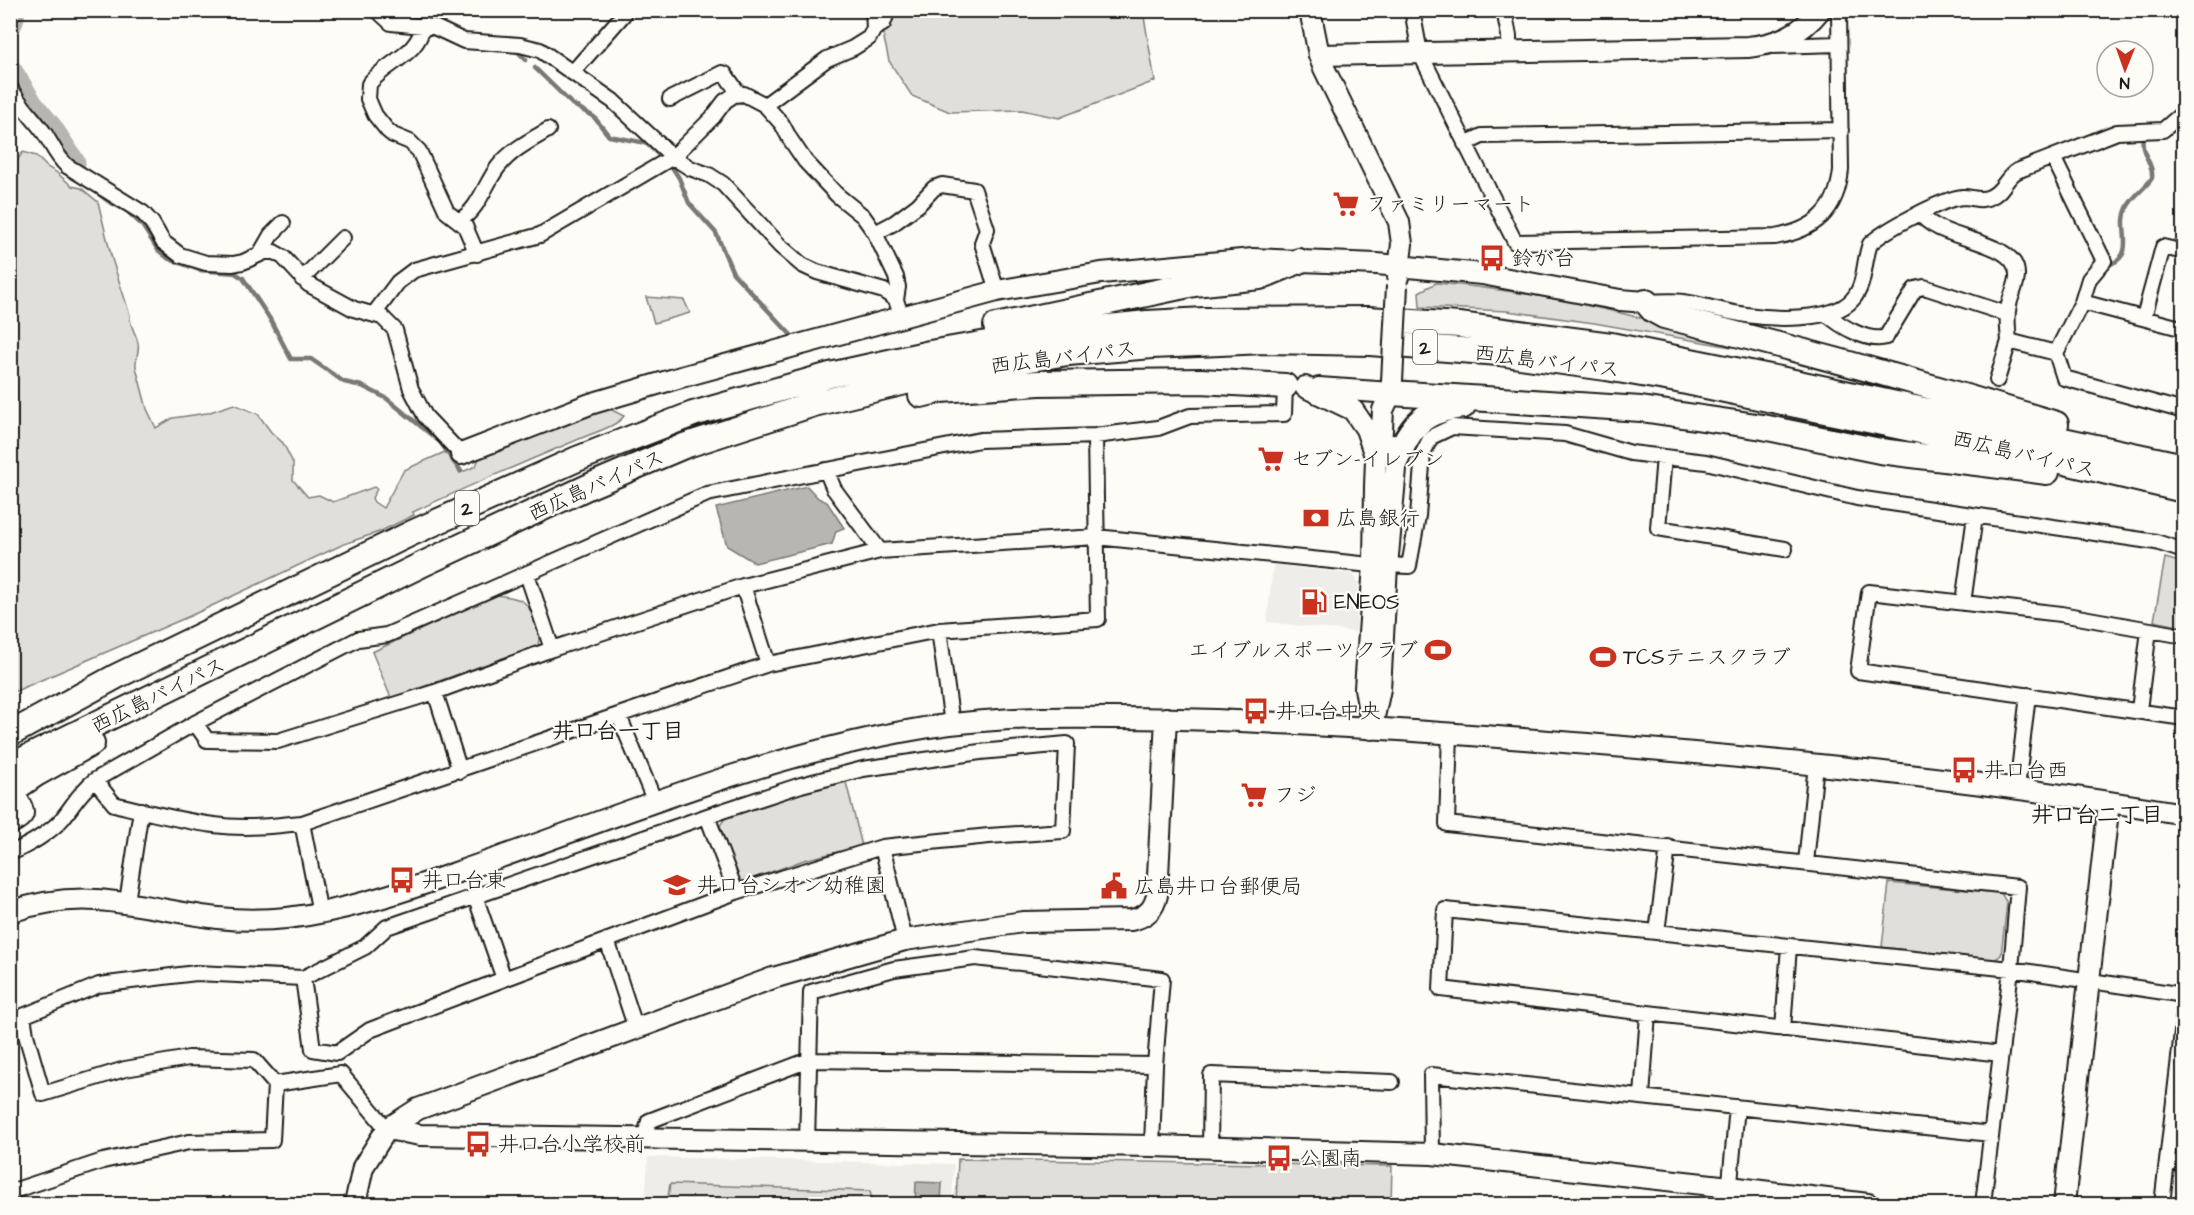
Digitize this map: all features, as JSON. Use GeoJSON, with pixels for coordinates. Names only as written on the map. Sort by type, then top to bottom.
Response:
{"type":"FeatureCollection","features":[{"type":"Feature","properties":{"kind":"highway"},"geometry":{"type":"LineString","coordinates":[[830,375],[948,336],[1194,284],[1260,277],[1299,261]]}},
{"type":"Feature","properties":{"kind":"highway"},"geometry":{"type":"LineString","coordinates":[[1646,302],[1664,316],[1944,389],[2182,466]]}},
{"type":"Feature","properties":{"kind":"highway","name":"西広島バイパス"},"geometry":{"type":"LineString","coordinates":[[10,734],[117,676],[412,533],[577,459],[693,414],[830,375],[930,353],[1033,335],[1147,323],[1206,320],[1356,319],[1459,325],[1611,345],[2182,466]]}},
{"type":"Feature","properties":{"kind":"highway","name":"西広島バイパス"},"geometry":{"type":"LineString","coordinates":[[10,766],[434,559],[592,485],[684,446],[814,404],[968,369],[1057,355],[1152,346],[1265,341],[1370,343],[1499,353],[1677,380],[2029,454],[2174,488]]}},
{"type":"Feature","properties":{"kind":"highway"},"geometry":{"type":"LineString","coordinates":[[684,446],[941,390],[1039,383],[1202,381],[1295,387]]}},
{"type":"Feature","properties":{"kind":"highway"},"geometry":{"type":"LineString","coordinates":[[1391,387],[1513,401],[1641,409],[1763,427],[1880,450],[2174,488]]}},
{"type":"Feature","properties":{"kind":"highway"},"geometry":{"type":"LineString","coordinates":[[1387,458],[1413,426],[1431,412],[1446,407],[1513,401]]}},
{"type":"Feature","properties":{"kind":"highway"},"geometry":{"type":"LineString","coordinates":[[15,795],[36,774],[160,706],[243,653]]}},
{"type":"Feature","properties":{"kind":"highway"},"geometry":{"type":"LineString","coordinates":[[10,717],[80,686],[117,676]]}},
{"type":"Feature","properties":{"kind":"street"},"geometry":{"type":"LineString","coordinates":[[377,10],[391,22],[434,27],[464,41],[509,44],[540,50],[613,101],[668,160],[723,184],[780,246],[802,265],[817,272],[884,291],[899,308]]}},
{"type":"Feature","properties":{"kind":"street"},"geometry":{"type":"LineString","coordinates":[[573,72],[623,15],[622,10]]}},
{"type":"Feature","properties":{"kind":"street"},"geometry":{"type":"LineString","coordinates":[[765,105],[827,59],[869,38],[874,29],[873,10]]}},
{"type":"Feature","properties":{"kind":"street"},"geometry":{"type":"LineString","coordinates":[[874,29],[884,24],[888,10]]}},
{"type":"Feature","properties":{"kind":"street"},"geometry":{"type":"LineString","coordinates":[[1310,10],[1319,55],[1398,217],[1402,235],[1391,387],[1396,410],[1394,446],[1387,458],[1380,565],[1365,688],[1372,729]]}},
{"type":"Feature","properties":{"kind":"street"},"geometry":{"type":"LineString","coordinates":[[1412,10],[1420,53],[1515,242],[1775,237],[1809,226],[1829,208],[1840,183],[1839,10]]}},
{"type":"Feature","properties":{"kind":"street"},"geometry":{"type":"LineString","coordinates":[[1504,10],[1509,36],[1509,51]]}},
{"type":"Feature","properties":{"kind":"street"},"geometry":{"type":"LineString","coordinates":[[1748,47],[1771,44],[1786,38],[1811,22],[1820,10]]}},
{"type":"Feature","properties":{"kind":"street"},"geometry":{"type":"LineString","coordinates":[[423,25],[416,45],[381,71],[369,84],[368,99],[375,115],[387,130],[414,144],[447,212],[460,220],[469,233],[477,254]]}},
{"type":"Feature","properties":{"kind":"street"},"geometry":{"type":"LineString","coordinates":[[1319,55],[1839,44]]}},
{"type":"Feature","properties":{"kind":"street"},"geometry":{"type":"LineString","coordinates":[[670,99],[722,73],[739,94]]}},
{"type":"Feature","properties":{"kind":"street"},"geometry":{"type":"LineString","coordinates":[[10,87],[45,133],[60,160],[143,213],[170,249],[192,260],[221,265],[243,262],[270,251],[279,254],[302,279],[354,309],[374,314],[389,323],[395,330],[411,389],[425,416],[461,454],[554,417],[899,308],[1067,278],[1158,266],[1253,259],[1377,264],[1398,276],[1482,274],[1620,300],[1680,301],[1757,317],[1817,316],[1835,313],[1848,304],[1857,293],[1862,283],[1870,244],[1886,232],[1920,213],[1958,198],[1977,200],[1994,196],[2001,191],[2012,174],[2117,132],[2163,130],[2184,112]]}},
{"type":"Feature","properties":{"kind":"street"},"geometry":{"type":"LineString","coordinates":[[374,314],[398,282],[414,270],[540,236],[668,160],[713,117],[725,100],[739,94],[749,95],[765,105],[782,124],[805,161],[837,195],[863,216],[875,233],[896,277],[899,308]]}},
{"type":"Feature","properties":{"kind":"street"},"geometry":{"type":"LineString","coordinates":[[460,220],[469,214],[499,165],[518,148],[548,130]]}},
{"type":"Feature","properties":{"kind":"street"},"geometry":{"type":"LineString","coordinates":[[1465,144],[1482,136],[1841,130]]}},
{"type":"Feature","properties":{"kind":"street"},"geometry":{"type":"LineString","coordinates":[[2053,158],[2104,261],[2089,279],[2082,302],[2056,353],[2064,378],[2184,411]]}},
{"type":"Feature","properties":{"kind":"street"},"geometry":{"type":"LineString","coordinates":[[875,233],[894,224],[918,205],[934,188],[942,185],[974,190],[987,229],[982,243],[997,291]]}},
{"type":"Feature","properties":{"kind":"street"},"geometry":{"type":"LineString","coordinates":[[1920,213],[1924,220],[1944,231],[1998,249],[2012,259],[2018,273],[2007,314],[2009,341],[1997,380]]}},
{"type":"Feature","properties":{"kind":"street"},"geometry":{"type":"LineString","coordinates":[[260,254],[271,235],[283,223]]}},
{"type":"Feature","properties":{"kind":"street"},"geometry":{"type":"LineString","coordinates":[[302,279],[343,238]]}},
{"type":"Feature","properties":{"kind":"street"},"geometry":{"type":"LineString","coordinates":[[2144,317],[2163,247],[2184,252]]}},
{"type":"Feature","properties":{"kind":"street"},"geometry":{"type":"LineString","coordinates":[[1827,314],[1840,326],[1879,339],[1886,337],[1915,289],[1924,287],[2007,314]]}},
{"type":"Feature","properties":{"kind":"street"},"geometry":{"type":"LineString","coordinates":[[2082,302],[2184,328]]}},
{"type":"Feature","properties":{"kind":"street"},"geometry":{"type":"LineString","coordinates":[[2009,341],[2056,353]]}},
{"type":"Feature","properties":{"kind":"street"},"geometry":{"type":"LineString","coordinates":[[1295,387],[1391,387]]}},
{"type":"Feature","properties":{"kind":"street"},"geometry":{"type":"LineString","coordinates":[[10,853],[23,848],[60,821],[81,791],[95,780],[195,723],[358,639],[387,635],[707,494],[980,440],[1095,436],[1158,428],[1190,416],[1284,414],[1295,387]]}},
{"type":"Feature","properties":{"kind":"street"},"geometry":{"type":"LineString","coordinates":[[1295,387],[1353,410],[1387,458]]}},
{"type":"Feature","properties":{"kind":"street"},"geometry":{"type":"LineString","coordinates":[[195,723],[207,740],[278,741],[435,692],[743,586],[880,551],[1096,537],[1409,566],[1418,516],[1423,453],[1431,437],[1452,428],[1565,434],[1631,453],[1706,462],[1857,498],[2156,542],[2184,551]]}},
{"type":"Feature","properties":{"kind":"street"},"geometry":{"type":"LineString","coordinates":[[95,780],[114,804],[141,810],[214,825],[254,828],[302,824],[768,664],[939,630],[1098,619],[1095,436]]}},
{"type":"Feature","properties":{"kind":"street"},"geometry":{"type":"LineString","coordinates":[[1664,457],[1658,528],[1785,549]]}},
{"type":"Feature","properties":{"kind":"street"},"geometry":{"type":"LineString","coordinates":[[826,470],[834,489],[880,551]]}},
{"type":"Feature","properties":{"kind":"street"},"geometry":{"type":"LineString","coordinates":[[1963,603],[1976,516]]}},
{"type":"Feature","properties":{"kind":"street"},"geometry":{"type":"LineString","coordinates":[[527,574],[552,650]]}},
{"type":"Feature","properties":{"kind":"street"},"geometry":{"type":"LineString","coordinates":[[743,586],[768,664]]}},
{"type":"Feature","properties":{"kind":"street"},"geometry":{"type":"LineString","coordinates":[[2184,636],[2061,614],[1869,592],[1858,671],[2184,718]]}},
{"type":"Feature","properties":{"kind":"street"},"geometry":{"type":"LineString","coordinates":[[939,630],[952,724]]}},
{"type":"Feature","properties":{"kind":"street"},"geometry":{"type":"LineString","coordinates":[[2139,710],[2149,630]]}},
{"type":"Feature","properties":{"kind":"street"},"geometry":{"type":"LineString","coordinates":[[435,692],[460,771]]}},
{"type":"Feature","properties":{"kind":"street"},"geometry":{"type":"LineString","coordinates":[[2017,788],[2028,695]]}},
{"type":"Feature","properties":{"kind":"street"},"geometry":{"type":"LineString","coordinates":[[618,716],[655,802]]}},
{"type":"Feature","properties":{"kind":"street"},"geometry":{"type":"LineString","coordinates":[[10,912],[46,902],[83,898],[128,902],[218,918],[262,920],[320,913],[371,902],[655,802],[819,748],[906,731],[1015,717],[1166,718],[1450,733],[1816,764],[2017,788],[2184,814]]}},
{"type":"Feature","properties":{"kind":"street"},"geometry":{"type":"LineString","coordinates":[[355,1204],[363,1167],[387,1129],[418,1109],[773,978],[905,940],[1023,922],[1131,920],[1150,912],[1157,895],[1166,718]]}},
{"type":"Feature","properties":{"kind":"street"},"geometry":{"type":"LineString","coordinates":[[1450,733],[1448,824],[2018,887],[2011,969],[1983,1204]]}},
{"type":"Feature","properties":{"kind":"street"},"geometry":{"type":"LineString","coordinates":[[10,1192],[103,1161],[189,1142],[272,1140],[274,1084],[254,1060],[189,1058],[124,1069],[44,1094],[26,1035],[23,1016],[99,985],[196,973],[303,978],[365,947],[387,927],[801,785],[863,769],[980,752],[1066,744],[1063,831],[882,847],[736,892],[607,940],[370,1030],[337,1053],[313,1049],[303,978]]}},
{"type":"Feature","properties":{"kind":"street"},"geometry":{"type":"LineString","coordinates":[[1806,863],[1816,764]]}},
{"type":"Feature","properties":{"kind":"street"},"geometry":{"type":"LineString","coordinates":[[10,827],[25,818],[27,812],[26,806],[15,795]]}},
{"type":"Feature","properties":{"kind":"street"},"geometry":{"type":"LineString","coordinates":[[2064,1204],[2109,802]]}},
{"type":"Feature","properties":{"kind":"street"},"geometry":{"type":"LineString","coordinates":[[128,902],[141,810]]}},
{"type":"Feature","properties":{"kind":"street"},"geometry":{"type":"LineString","coordinates":[[707,816],[736,892]]}},
{"type":"Feature","properties":{"kind":"street"},"geometry":{"type":"LineString","coordinates":[[302,824],[320,913]]}},
{"type":"Feature","properties":{"kind":"street"},"geometry":{"type":"LineString","coordinates":[[882,847],[905,940]]}},
{"type":"Feature","properties":{"kind":"street"},"geometry":{"type":"LineString","coordinates":[[1657,932],[1668,847]]}},
{"type":"Feature","properties":{"kind":"street"},"geometry":{"type":"LineString","coordinates":[[475,896],[504,979]]}},
{"type":"Feature","properties":{"kind":"street"},"geometry":{"type":"LineString","coordinates":[[2001,1054],[1441,989],[1445,910],[2011,969],[2184,995]]}},
{"type":"Feature","properties":{"kind":"street"},"geometry":{"type":"LineString","coordinates":[[607,940],[636,1029]]}},
{"type":"Feature","properties":{"kind":"street"},"geometry":{"type":"LineString","coordinates":[[1783,1029],[1789,946]]}},
{"type":"Feature","properties":{"kind":"street"},"geometry":{"type":"LineString","coordinates":[[807,1142],[812,992],[894,969],[975,958],[1161,979],[1152,1146]]}},
{"type":"Feature","properties":{"kind":"street"},"geometry":{"type":"LineString","coordinates":[[1642,1096],[1648,1014]]}},
{"type":"Feature","properties":{"kind":"street"},"geometry":{"type":"LineString","coordinates":[[2162,1204],[2180,1079],[2184,1015]]}},
{"type":"Feature","properties":{"kind":"street"},"geometry":{"type":"LineString","coordinates":[[644,1139],[649,1121],[809,1060],[1155,1065]]}},
{"type":"Feature","properties":{"kind":"street"},"geometry":{"type":"LineString","coordinates":[[274,1084],[341,1074],[387,1129],[420,1135],[1152,1146],[1432,1154],[1729,1196],[1868,1204]]}},
{"type":"Feature","properties":{"kind":"street"},"geometry":{"type":"LineString","coordinates":[[1209,1148],[1211,1075],[1392,1082]]}},
{"type":"Feature","properties":{"kind":"street"},"geometry":{"type":"LineString","coordinates":[[1432,1154],[1431,1075],[1991,1134]]}},
{"type":"Feature","properties":{"kind":"street"},"geometry":{"type":"LineString","coordinates":[[1729,1196],[1737,1107]]}},
{"type":"Feature","properties":{"kind":"street"},"geometry":{"type":"LineString","coordinates":[[2168,1162],[2184,1164]]}},
{"type":"Feature","properties":{"kind":"shaded area"},"geometry":{"type":"Polygon","coordinates":[[[893,11],[1143,11],[1155,81],[1059,118],[1022,110],[950,112],[912,96],[889,61],[883,34],[893,11]]]}},
{"type":"Feature","properties":{"kind":"shaded area"},"geometry":{"type":"Polygon","coordinates":[[[23,152],[36,156],[72,186],[81,188],[98,202],[112,259],[138,343],[136,367],[147,409],[156,428],[173,418],[207,413],[234,404],[258,414],[271,432],[283,443],[293,463],[293,480],[308,497],[319,495],[333,502],[374,487],[377,489],[372,498],[383,508],[404,470],[445,452],[460,473],[476,466],[479,458],[606,407],[624,416],[606,428],[498,473],[413,512],[414,515],[379,532],[344,544],[190,616],[11,693],[11,169],[23,152]]]}},
{"type":"Feature","properties":{"kind":"shaded area"},"geometry":{"type":"Polygon","coordinates":[[[1436,283],[1555,299],[1748,345],[1731,347],[1594,323],[1507,311],[1420,307],[1419,292],[1436,283]]]}},
{"type":"Feature","properties":{"kind":"shaded area"},"geometry":{"type":"Polygon","coordinates":[[[646,297],[684,300],[690,313],[654,323],[646,297]]]}},
{"type":"Feature","properties":{"kind":"shaded area"},"geometry":{"type":"Polygon","coordinates":[[[807,486],[818,498],[827,502],[844,528],[836,531],[832,544],[755,563],[727,546],[716,508],[807,486]]]}},
{"type":"Feature","properties":{"kind":"shaded area"},"geometry":{"type":"Polygon","coordinates":[[[2165,558],[2183,563],[2183,627],[2154,621],[2165,558]]]}},
{"type":"Feature","properties":{"kind":"shaded area","name":"ENEOS"},"geometry":{"type":"Polygon","coordinates":[[[1273,565],[1353,574],[1359,583],[1356,632],[1267,622],[1273,565]]]}},
{"type":"Feature","properties":{"kind":"shaded area"},"geometry":{"type":"Polygon","coordinates":[[[496,595],[515,598],[528,606],[538,629],[538,646],[391,698],[372,652],[496,595]]]}},
{"type":"Feature","properties":{"kind":"shaded area"},"geometry":{"type":"Polygon","coordinates":[[[846,782],[862,846],[804,860],[744,882],[735,877],[719,827],[725,818],[776,799],[846,782]]]}},
{"type":"Feature","properties":{"kind":"shaded area"},"geometry":{"type":"Polygon","coordinates":[[[1889,883],[2001,893],[2007,903],[2001,955],[1993,961],[1882,947],[1889,883]]]}},
{"type":"Feature","properties":{"kind":"shaded area"},"geometry":{"type":"Polygon","coordinates":[[[648,1157],[954,1164],[952,1204],[645,1204],[648,1157]]]}},
{"type":"Feature","properties":{"kind":"shaded area"},"geometry":{"type":"Polygon","coordinates":[[[958,1159],[1392,1166],[1391,1204],[956,1204],[958,1159]]]}},
{"type":"Feature","properties":{"kind":"shaded area"},"geometry":{"type":"Polygon","coordinates":[[[916,1182],[942,1183],[941,1204],[915,1204],[916,1182]]]}},
{"type":"Feature","properties":{"kind":"shaded area"},"geometry":{"type":"Polygon","coordinates":[[[670,1184],[870,1191],[873,1204],[667,1204],[670,1184]]]}},
{"type":"Feature","properties":{"kind":"waterway"},"geometry":{"type":"LineString","coordinates":[[10,21],[12,10]]}},
{"type":"Feature","properties":{"kind":"waterway"},"geometry":{"type":"LineString","coordinates":[[514,51],[526,60]]}},
{"type":"Feature","properties":{"kind":"waterway"},"geometry":{"type":"LineString","coordinates":[[535,68],[572,104],[594,117],[609,136],[646,143],[672,167],[689,203],[716,233],[733,273],[792,336]]}},
{"type":"Feature","properties":{"kind":"waterway"},"geometry":{"type":"LineString","coordinates":[[10,73],[72,163]]}},
{"type":"Feature","properties":{"kind":"waterway"},"geometry":{"type":"LineString","coordinates":[[2111,264],[2119,259],[2125,247],[2124,224],[2127,208],[2152,178],[2151,168],[2143,149],[2143,137]]}},
{"type":"Feature","properties":{"kind":"waterway"},"geometry":{"type":"LineString","coordinates":[[100,195],[127,211],[142,225],[158,250],[169,259],[199,270],[235,273],[243,278],[270,319],[291,359],[311,359],[344,382],[362,386],[386,398],[440,442],[461,471]]}},
{"type":"Feature","properties":{"kind":"place","name":"ファミリーマート"},"geometry":{"type":"Point","coordinates":[1346,204]}},
{"type":"Feature","properties":{"kind":"place","name":"鈴が台"},"geometry":{"type":"Point","coordinates":[1492,258]}},
{"type":"Feature","properties":{"kind":"place","name":"セブン-イレブン"},"geometry":{"type":"Point","coordinates":[1271,459]}},
{"type":"Feature","properties":{"kind":"place","name":"広島銀行"},"geometry":{"type":"Point","coordinates":[1316,518]}},
{"type":"Feature","properties":{"kind":"place","name":"ENEOS"},"geometry":{"type":"Point","coordinates":[1314,602]}},
{"type":"Feature","properties":{"kind":"place","name":"エイブルスポーツクラブ"},"geometry":{"type":"Point","coordinates":[1438,650]}},
{"type":"Feature","properties":{"kind":"place","name":"TCSテニスクラブ"},"geometry":{"type":"Point","coordinates":[1603,657]}},
{"type":"Feature","properties":{"kind":"place","name":"井口台中央"},"geometry":{"type":"Point","coordinates":[1256,711]}},
{"type":"Feature","properties":{"kind":"place","name":"井口台西"},"geometry":{"type":"Point","coordinates":[1964,770]}},
{"type":"Feature","properties":{"kind":"place","name":"フジ"},"geometry":{"type":"Point","coordinates":[1254,795]}},
{"type":"Feature","properties":{"kind":"place","name":"井口台東"},"geometry":{"type":"Point","coordinates":[402,880]}},
{"type":"Feature","properties":{"kind":"place","name":"井口台シオン幼稚園"},"geometry":{"type":"Point","coordinates":[677,885]}},
{"type":"Feature","properties":{"kind":"place","name":"広島井口台郵便局"},"geometry":{"type":"Point","coordinates":[1114,886]}},
{"type":"Feature","properties":{"kind":"place","name":"井口台小学校前"},"geometry":{"type":"Point","coordinates":[478,1144]}},
{"type":"Feature","properties":{"kind":"place","name":"公園南"},"geometry":{"type":"Point","coordinates":[1279,1158]}},
{"type":"Feature","properties":{"kind":"district","name":"井口台一丁目"},"geometry":{"type":"Point","coordinates":[618,730]}},
{"type":"Feature","properties":{"kind":"district","name":"井口台二丁目"},"geometry":{"type":"Point","coordinates":[2097,814]}}]}
